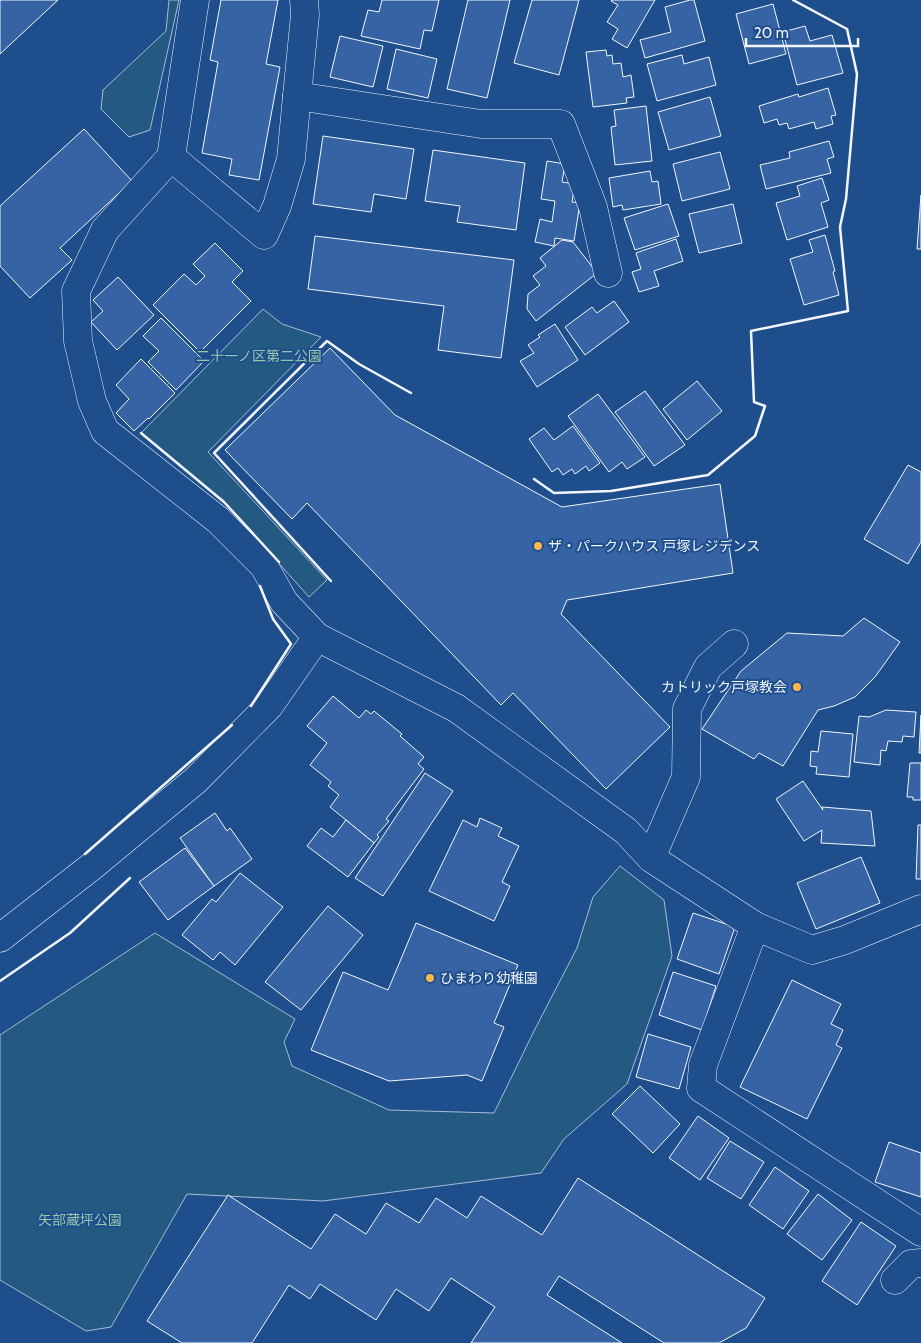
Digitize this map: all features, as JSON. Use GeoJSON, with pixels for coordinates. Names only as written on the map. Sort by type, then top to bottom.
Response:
{"type":"FeatureCollection","features":[{"type":"Feature","properties":{"kind":"street"},"geometry":{"type":"LineString","coordinates":[[195,0],[171,157],[105,230],[76,291],[78,341],[92,401],[104,431],[218,520],[264,566],[284,602],[317,637],[456,708],[626,832],[651,858],[755,926],[812,950],[845,940],[921,909]]}},
{"type":"Feature","properties":{"kind":"street"},"geometry":{"type":"LineString","coordinates":[[171,157],[264,235],[277,206],[291,159],[305,15],[304,0]]}},
{"type":"Feature","properties":{"kind":"street"},"geometry":{"type":"LineString","coordinates":[[297,96],[481,124],[560,124],[592,208],[608,273]]}},
{"type":"Feature","properties":{"kind":"street"},"geometry":{"type":"LineString","coordinates":[[0,938],[91,867],[196,780],[269,706],[317,637]]}},
{"type":"Feature","properties":{"kind":"street"},"geometry":{"type":"LineString","coordinates":[[651,858],[686,777],[687,709],[708,667],[734,644]]}},
{"type":"Feature","properties":{"kind":"street"},"geometry":{"type":"LineString","coordinates":[[755,926],[703,1064],[701,1088],[921,1232]]}},
{"type":"Feature","properties":{"kind":"street"},"geometry":{"type":"LineString","coordinates":[[895,1280],[911,1264],[921,1263]]}},
{"type":"Feature","properties":{"kind":"green space"},"geometry":{"type":"Polygon","coordinates":[[[169,0],[179,0],[150,130],[129,137],[101,109],[103,90],[166,31],[169,0]]]}},
{"type":"Feature","properties":{"kind":"green space","name":"二十一ノ区第二公園"},"geometry":{"type":"Polygon","coordinates":[[[263,309],[282,324],[321,337],[208,452],[327,580],[309,597],[224,502],[141,433],[263,309]]]}},
{"type":"Feature","properties":{"kind":"green space","name":"矢部蔵坪公園"},"geometry":{"type":"Polygon","coordinates":[[[620,866],[664,900],[672,956],[627,1084],[564,1139],[541,1173],[323,1201],[187,1194],[111,1327],[86,1331],[0,1280],[0,1035],[155,933],[295,1019],[284,1042],[292,1066],[389,1110],[494,1113],[577,948],[593,897],[620,866]]]}},
{"type":"Feature","properties":{"kind":"building"},"geometry":{"type":"Polygon","coordinates":[[[0,0],[58,0],[0,54],[0,0]]]}},
{"type":"Feature","properties":{"kind":"building"},"geometry":{"type":"Polygon","coordinates":[[[221,0],[278,0],[266,64],[280,67],[259,180],[229,175],[232,159],[202,153],[218,62],[210,60],[221,0]]]}},
{"type":"Feature","properties":{"kind":"building"},"geometry":{"type":"Polygon","coordinates":[[[382,0],[439,0],[432,31],[424,30],[420,49],[361,36],[368,10],[379,12],[382,0]]]}},
{"type":"Feature","properties":{"kind":"building"},"geometry":{"type":"Polygon","coordinates":[[[468,0],[510,0],[487,98],[447,89],[468,0]]]}},
{"type":"Feature","properties":{"kind":"building"},"geometry":{"type":"Polygon","coordinates":[[[532,0],[579,0],[559,75],[514,63],[532,0]]]}},
{"type":"Feature","properties":{"kind":"building"},"geometry":{"type":"Polygon","coordinates":[[[612,0],[655,0],[627,48],[612,39],[618,29],[607,22],[618,5],[612,0]]]}},
{"type":"Feature","properties":{"kind":"building"},"geometry":{"type":"Polygon","coordinates":[[[694,0],[705,41],[645,58],[640,40],[671,32],[665,7],[694,0]]]}},
{"type":"Feature","properties":{"kind":"building"},"geometry":{"type":"Polygon","coordinates":[[[773,4],[786,54],[749,64],[736,14],[773,4]]]}},
{"type":"Feature","properties":{"kind":"building"},"geometry":{"type":"Polygon","coordinates":[[[805,26],[810,41],[832,35],[843,73],[797,85],[783,32],[805,26]]]}},
{"type":"Feature","properties":{"kind":"building"},"geometry":{"type":"Polygon","coordinates":[[[340,36],[383,46],[373,87],[330,77],[340,36]]]}},
{"type":"Feature","properties":{"kind":"building"},"geometry":{"type":"Polygon","coordinates":[[[396,49],[437,59],[428,98],[387,89],[396,49]]]}},
{"type":"Feature","properties":{"kind":"building"},"geometry":{"type":"Polygon","coordinates":[[[606,50],[607,56],[612,55],[613,64],[621,63],[623,77],[631,75],[634,97],[626,98],[627,103],[593,107],[586,52],[606,50]]]}},
{"type":"Feature","properties":{"kind":"building"},"geometry":{"type":"Polygon","coordinates":[[[682,55],[684,64],[709,57],[716,85],[657,101],[647,64],[682,55]]]}},
{"type":"Feature","properties":{"kind":"building"},"geometry":{"type":"Polygon","coordinates":[[[828,88],[836,115],[831,116],[833,124],[816,129],[814,122],[789,129],[787,123],[779,125],[777,119],[764,123],[759,106],[798,94],[799,97],[828,88]]]}},
{"type":"Feature","properties":{"kind":"building"},"geometry":{"type":"Polygon","coordinates":[[[710,97],[721,136],[669,150],[658,112],[710,97]]]}},
{"type":"Feature","properties":{"kind":"building"},"geometry":{"type":"Polygon","coordinates":[[[646,106],[652,161],[615,165],[611,127],[616,126],[614,110],[646,106]]]}},
{"type":"Feature","properties":{"kind":"building"},"geometry":{"type":"Polygon","coordinates":[[[84,129],[132,181],[60,248],[72,260],[30,298],[0,266],[0,206],[84,129]]]}},
{"type":"Feature","properties":{"kind":"building"},"geometry":{"type":"Polygon","coordinates":[[[323,136],[414,149],[406,199],[374,194],[371,212],[313,204],[323,136]]]}},
{"type":"Feature","properties":{"kind":"building"},"geometry":{"type":"Polygon","coordinates":[[[829,141],[834,157],[827,159],[831,173],[766,189],[760,165],[790,158],[789,152],[829,141]]]}},
{"type":"Feature","properties":{"kind":"building"},"geometry":{"type":"Polygon","coordinates":[[[433,150],[525,163],[516,230],[457,222],[460,206],[425,201],[433,150]]]}},
{"type":"Feature","properties":{"kind":"building"},"geometry":{"type":"Polygon","coordinates":[[[720,152],[730,189],[682,201],[673,164],[720,152]]]}},
{"type":"Feature","properties":{"kind":"building"},"geometry":{"type":"Polygon","coordinates":[[[547,161],[565,164],[562,182],[575,184],[572,202],[580,203],[574,241],[555,238],[554,246],[535,242],[540,219],[552,222],[555,201],[541,199],[547,161]]]}},
{"type":"Feature","properties":{"kind":"building"},"geometry":{"type":"Polygon","coordinates":[[[650,171],[652,182],[658,181],[661,204],[623,210],[622,205],[613,207],[609,178],[650,171]]]}},
{"type":"Feature","properties":{"kind":"building"},"geometry":{"type":"Polygon","coordinates":[[[822,178],[829,200],[821,203],[828,227],[787,240],[776,203],[800,196],[797,186],[822,178]]]}},
{"type":"Feature","properties":{"kind":"building"},"geometry":{"type":"Polygon","coordinates":[[[921,195],[921,249],[917,249],[921,195]]]}},
{"type":"Feature","properties":{"kind":"building"},"geometry":{"type":"Polygon","coordinates":[[[668,204],[679,236],[635,250],[624,218],[668,204]]]}},
{"type":"Feature","properties":{"kind":"building"},"geometry":{"type":"Polygon","coordinates":[[[733,204],[742,243],[699,253],[689,214],[733,204]]]}},
{"type":"Feature","properties":{"kind":"building"},"geometry":{"type":"Polygon","coordinates":[[[825,235],[835,271],[833,272],[839,295],[804,305],[790,259],[813,252],[809,240],[825,235]]]}},
{"type":"Feature","properties":{"kind":"building"},"geometry":{"type":"Polygon","coordinates":[[[315,236],[514,260],[501,358],[438,350],[444,306],[308,289],[315,236]]]}},
{"type":"Feature","properties":{"kind":"building"},"geometry":{"type":"Polygon","coordinates":[[[676,239],[683,261],[654,271],[659,286],[639,292],[632,272],[641,269],[636,253],[676,239]]]}},
{"type":"Feature","properties":{"kind":"building"},"geometry":{"type":"Polygon","coordinates":[[[562,240],[573,242],[597,273],[536,321],[527,309],[528,294],[540,285],[533,276],[546,266],[540,258],[562,240]]]}},
{"type":"Feature","properties":{"kind":"building"},"geometry":{"type":"Polygon","coordinates":[[[215,243],[243,271],[232,282],[251,301],[200,352],[153,305],[184,274],[196,285],[205,276],[193,264],[215,243]]]}},
{"type":"Feature","properties":{"kind":"building"},"geometry":{"type":"Polygon","coordinates":[[[118,277],[154,315],[117,350],[91,322],[103,311],[93,300],[118,277]]]}},
{"type":"Feature","properties":{"kind":"building"},"geometry":{"type":"Polygon","coordinates":[[[614,301],[629,322],[585,355],[565,327],[592,307],[597,313],[614,301]]]}},
{"type":"Feature","properties":{"kind":"building"},"geometry":{"type":"Polygon","coordinates":[[[161,318],[204,361],[176,390],[148,362],[159,351],[143,336],[161,318]]]}},
{"type":"Feature","properties":{"kind":"building"},"geometry":{"type":"Polygon","coordinates":[[[555,324],[578,360],[537,387],[520,361],[534,353],[528,345],[540,337],[538,335],[555,324]]]}},
{"type":"Feature","properties":{"kind":"building","name":"ザ・パークハウス 戸塚レジデンス"},"geometry":{"type":"Polygon","coordinates":[[[330,348],[395,415],[562,507],[720,484],[733,573],[567,600],[561,614],[670,727],[606,789],[513,693],[501,705],[307,503],[292,519],[225,450],[330,348]]]}},
{"type":"Feature","properties":{"kind":"building"},"geometry":{"type":"Polygon","coordinates":[[[141,359],[175,393],[134,431],[116,413],[129,399],[116,385],[141,359]]]}},
{"type":"Feature","properties":{"kind":"building"},"geometry":{"type":"Polygon","coordinates":[[[697,381],[722,411],[687,440],[663,409],[697,381]]]}},
{"type":"Feature","properties":{"kind":"building"},"geometry":{"type":"Polygon","coordinates":[[[645,391],[685,445],[654,466],[615,412],[645,391]]]}},
{"type":"Feature","properties":{"kind":"building"},"geometry":{"type":"Polygon","coordinates":[[[598,394],[645,457],[627,469],[622,462],[609,472],[568,416],[598,394]]]}},
{"type":"Feature","properties":{"kind":"building"},"geometry":{"type":"Polygon","coordinates":[[[573,426],[600,463],[589,471],[586,466],[575,474],[572,469],[563,475],[558,468],[552,472],[529,439],[544,428],[554,440],[573,426]]]}},
{"type":"Feature","properties":{"kind":"building"},"geometry":{"type":"Polygon","coordinates":[[[908,465],[921,472],[921,542],[908,564],[864,539],[908,465]]]}},
{"type":"Feature","properties":{"kind":"building","name":"カトリック戸塚教会"},"geometry":{"type":"Polygon","coordinates":[[[864,618],[900,642],[875,677],[855,697],[834,706],[818,710],[783,766],[759,753],[754,759],[702,729],[741,671],[787,633],[843,636],[864,618]]]}},
{"type":"Feature","properties":{"kind":"building"},"geometry":{"type":"Polygon","coordinates":[[[333,696],[359,718],[366,710],[371,714],[374,711],[402,734],[400,736],[424,757],[418,764],[424,769],[386,819],[389,821],[377,835],[379,837],[374,843],[330,807],[339,795],[328,786],[331,782],[310,765],[327,743],[307,726],[333,696]]]}},
{"type":"Feature","properties":{"kind":"building"},"geometry":{"type":"Polygon","coordinates":[[[886,710],[916,712],[914,737],[903,736],[902,742],[888,741],[886,751],[881,750],[880,765],[854,762],[859,716],[869,717],[886,710]]]}},
{"type":"Feature","properties":{"kind":"building"},"geometry":{"type":"Polygon","coordinates":[[[921,715],[921,753],[919,753],[921,715]]]}},
{"type":"Feature","properties":{"kind":"building"},"geometry":{"type":"Polygon","coordinates":[[[821,731],[853,734],[849,777],[816,774],[817,767],[810,766],[811,751],[818,752],[821,731]]]}},
{"type":"Feature","properties":{"kind":"building"},"geometry":{"type":"Polygon","coordinates":[[[910,763],[921,763],[921,800],[913,800],[913,797],[907,797],[910,763]]]}},
{"type":"Feature","properties":{"kind":"building"},"geometry":{"type":"Polygon","coordinates":[[[425,773],[453,791],[383,896],[355,878],[425,773]]]}},
{"type":"Feature","properties":{"kind":"building"},"geometry":{"type":"Polygon","coordinates":[[[803,781],[823,810],[822,807],[871,811],[875,846],[821,843],[822,830],[804,841],[776,799],[803,781]]]}},
{"type":"Feature","properties":{"kind":"building"},"geometry":{"type":"Polygon","coordinates":[[[215,813],[227,831],[230,828],[252,859],[214,886],[180,838],[215,813]]]}},
{"type":"Feature","properties":{"kind":"building"},"geometry":{"type":"Polygon","coordinates":[[[480,818],[502,828],[498,836],[519,846],[502,882],[510,886],[494,921],[429,891],[463,820],[477,827],[480,818]]]}},
{"type":"Feature","properties":{"kind":"building"},"geometry":{"type":"Polygon","coordinates":[[[346,820],[374,843],[348,877],[307,846],[321,828],[333,837],[346,820]]]}},
{"type":"Feature","properties":{"kind":"building"},"geometry":{"type":"Polygon","coordinates":[[[918,825],[921,825],[921,879],[916,879],[918,825]]]}},
{"type":"Feature","properties":{"kind":"building"},"geometry":{"type":"Polygon","coordinates":[[[185,848],[214,886],[168,920],[139,882],[185,848]]]}},
{"type":"Feature","properties":{"kind":"building"},"geometry":{"type":"Polygon","coordinates":[[[861,857],[880,903],[816,929],[797,883],[861,857]]]}},
{"type":"Feature","properties":{"kind":"building"},"geometry":{"type":"Polygon","coordinates":[[[240,873],[283,907],[235,965],[220,952],[213,960],[182,935],[212,899],[216,902],[240,873]]]}},
{"type":"Feature","properties":{"kind":"building"},"geometry":{"type":"Polygon","coordinates":[[[328,906],[363,935],[301,1010],[265,982],[328,906]]]}},
{"type":"Feature","properties":{"kind":"building"},"geometry":{"type":"Polygon","coordinates":[[[693,913],[735,927],[719,974],[677,959],[693,913]]]}},
{"type":"Feature","properties":{"kind":"building"},"geometry":{"type":"Polygon","coordinates":[[[416,923],[518,965],[494,1023],[504,1027],[482,1081],[467,1075],[389,1081],[311,1050],[343,972],[388,990],[416,923]]]}},
{"type":"Feature","properties":{"kind":"building"},"geometry":{"type":"Polygon","coordinates":[[[673,972],[716,986],[702,1030],[659,1015],[673,972]]]}},
{"type":"Feature","properties":{"kind":"building"},"geometry":{"type":"Polygon","coordinates":[[[792,980],[841,1004],[831,1024],[843,1030],[836,1045],[842,1048],[807,1119],[740,1087],[792,980]]]}},
{"type":"Feature","properties":{"kind":"building"},"geometry":{"type":"Polygon","coordinates":[[[648,1034],[691,1047],[679,1089],[636,1077],[648,1034]]]}},
{"type":"Feature","properties":{"kind":"building"},"geometry":{"type":"Polygon","coordinates":[[[640,1086],[680,1124],[653,1153],[612,1114],[640,1086]]]}},
{"type":"Feature","properties":{"kind":"building"},"geometry":{"type":"Polygon","coordinates":[[[698,1116],[729,1138],[700,1180],[669,1158],[698,1116]]]}},
{"type":"Feature","properties":{"kind":"building"},"geometry":{"type":"Polygon","coordinates":[[[730,1141],[764,1162],[741,1199],[707,1178],[730,1141]]]}},
{"type":"Feature","properties":{"kind":"building"},"geometry":{"type":"Polygon","coordinates":[[[889,1142],[921,1153],[921,1197],[875,1182],[889,1142]]]}},
{"type":"Feature","properties":{"kind":"building"},"geometry":{"type":"Polygon","coordinates":[[[775,1167],[809,1191],[783,1229],[749,1205],[775,1167]]]}},
{"type":"Feature","properties":{"kind":"building"},"geometry":{"type":"Polygon","coordinates":[[[578,1178],[765,1298],[746,1328],[719,1343],[664,1343],[559,1276],[547,1295],[622,1343],[471,1343],[495,1307],[451,1278],[429,1311],[396,1289],[376,1320],[320,1284],[310,1299],[289,1285],[252,1343],[182,1343],[147,1321],[228,1195],[311,1249],[335,1214],[366,1234],[386,1203],[419,1223],[436,1198],[467,1218],[481,1196],[542,1235],[578,1178]]]}},
{"type":"Feature","properties":{"kind":"building"},"geometry":{"type":"Polygon","coordinates":[[[818,1194],[852,1220],[822,1260],[787,1234],[818,1194]]]}},
{"type":"Feature","properties":{"kind":"building"},"geometry":{"type":"Polygon","coordinates":[[[861,1222],[896,1246],[857,1305],[822,1281],[861,1222]]]}},
{"type":"Feature","properties":{"kind":"wall"},"geometry":{"type":"LineString","coordinates":[[534,479],[554,493],[611,491],[708,475],[755,436],[765,406],[754,402],[751,331],[848,311],[840,227],[846,199],[857,74],[847,29],[793,0]]}},
{"type":"Feature","properties":{"kind":"wall"},"geometry":{"type":"LineString","coordinates":[[331,581],[214,453],[327,341],[359,364],[411,393]]}},
{"type":"Feature","properties":{"kind":"wall"},"geometry":{"type":"LineString","coordinates":[[141,433],[224,502],[279,562]]}},
{"type":"Feature","properties":{"kind":"wall"},"geometry":{"type":"LineString","coordinates":[[251,706],[291,644],[273,619],[260,586]]}},
{"type":"Feature","properties":{"kind":"wall"},"geometry":{"type":"LineString","coordinates":[[85,854],[232,725]]}},
{"type":"Feature","properties":{"kind":"wall"},"geometry":{"type":"LineString","coordinates":[[0,981],[70,933],[130,878]]}},
{"type":"Feature","properties":{"kind":"place","name":"ザ・パークハウス 戸塚レジデンス"},"geometry":{"type":"Point","coordinates":[538,546]}},
{"type":"Feature","properties":{"kind":"place","name":"カトリック戸塚教会"},"geometry":{"type":"Point","coordinates":[797,687]}},
{"type":"Feature","properties":{"kind":"place","name":"ひまわり幼稚園"},"geometry":{"type":"Point","coordinates":[430,978]}}]}
